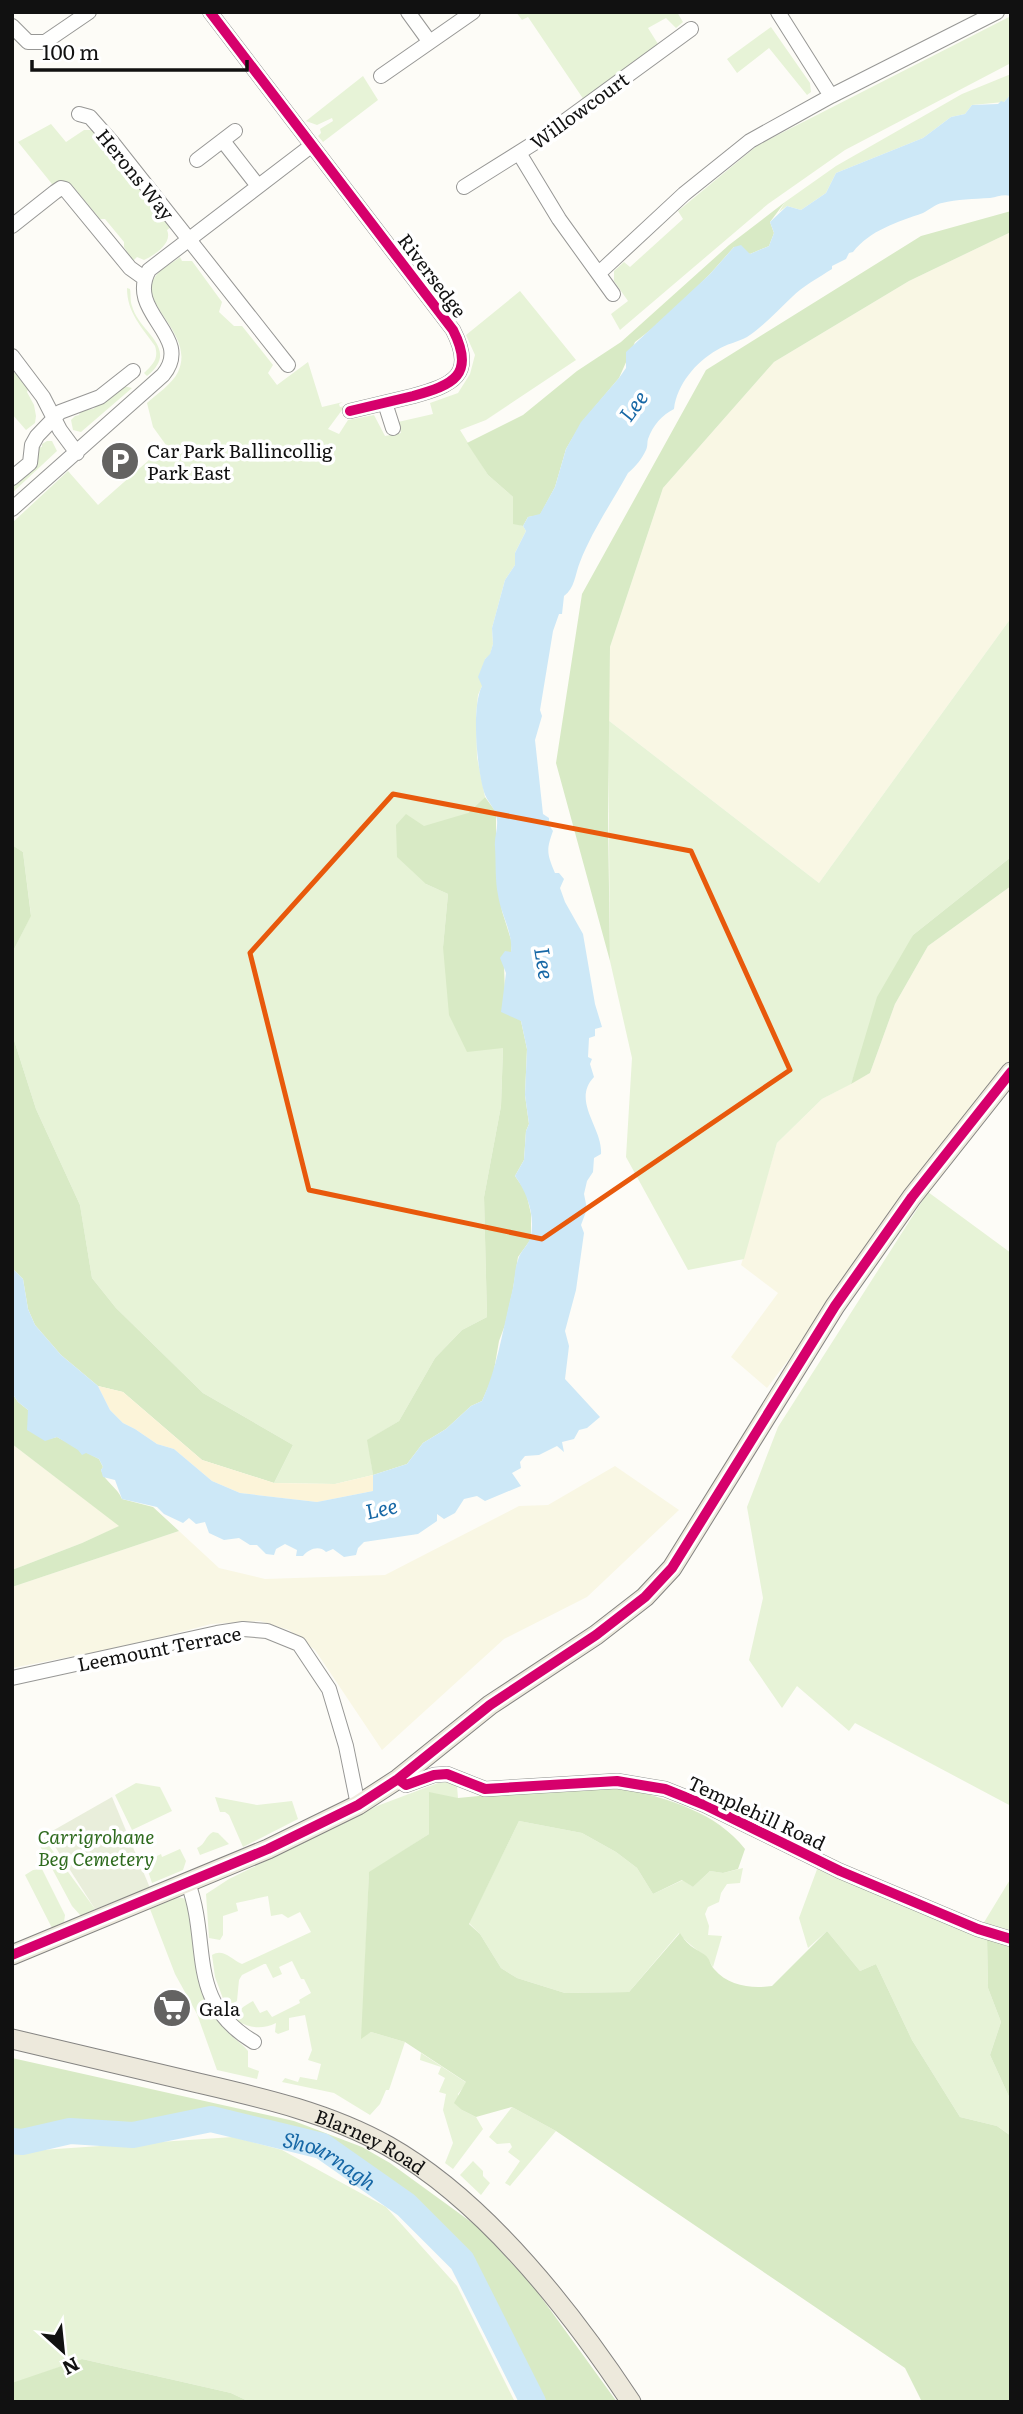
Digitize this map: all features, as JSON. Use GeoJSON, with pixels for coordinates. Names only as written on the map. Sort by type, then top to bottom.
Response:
{"type":"FeatureCollection","features":[{"type":"Feature","properties":{"kind":"main road"},"geometry":{"type":"LineString","coordinates":[[12,1955],[268,1849],[358,1805],[398,1779],[490,1705],[606,1627],[645,1597],[672,1568],[835,1306],[912,1196],[1011,1072]]}},
{"type":"Feature","properties":{"kind":"main road","name":"Blarney Road"},"geometry":{"type":"LineString","coordinates":[[12,2039],[280,2102],[332,2120],[388,2146],[426,2171],[473,2210],[522,2260],[631,2402]]}},
{"type":"Feature","properties":{"kind":"street"},"geometry":{"type":"LineString","coordinates":[[12,26],[28,42],[46,42],[89,12]]}},
{"type":"Feature","properties":{"kind":"street","name":"Riversedge"},"geometry":{"type":"LineString","coordinates":[[210,12],[453,330],[460,343],[463,356],[458,374],[452,382],[441,388],[350,411]]}},
{"type":"Feature","properties":{"kind":"street"},"geometry":{"type":"LineString","coordinates":[[408,12],[429,41]]}},
{"type":"Feature","properties":{"kind":"street"},"geometry":{"type":"LineString","coordinates":[[381,76],[473,12]]}},
{"type":"Feature","properties":{"kind":"street"},"geometry":{"type":"LineString","coordinates":[[778,12],[831,96]]}},
{"type":"Feature","properties":{"kind":"street"},"geometry":{"type":"LineString","coordinates":[[599,273],[684,194],[750,141],[831,96],[997,12]]}},
{"type":"Feature","properties":{"kind":"street","name":"Willowcourt"},"geometry":{"type":"LineString","coordinates":[[464,187],[519,153],[691,29]]}},
{"type":"Feature","properties":{"kind":"street","name":"Herons Way"},"geometry":{"type":"LineString","coordinates":[[79,114],[90,117],[107,136],[188,241]]}},
{"type":"Feature","properties":{"kind":"street"},"geometry":{"type":"LineString","coordinates":[[197,160],[235,131]]}},
{"type":"Feature","properties":{"kind":"street"},"geometry":{"type":"LineString","coordinates":[[223,141],[258,186]]}},
{"type":"Feature","properties":{"kind":"street"},"geometry":{"type":"LineString","coordinates":[[12,509],[171,366],[173,355],[168,337],[144,300],[144,278],[149,270],[311,146]]}},
{"type":"Feature","properties":{"kind":"street"},"geometry":{"type":"LineString","coordinates":[[519,153],[559,219],[613,294]]}},
{"type":"Feature","properties":{"kind":"street"},"geometry":{"type":"LineString","coordinates":[[12,226],[55,192],[65,188],[130,268],[144,278]]}},
{"type":"Feature","properties":{"kind":"street"},"geometry":{"type":"LineString","coordinates":[[188,241],[288,365]]}},
{"type":"Feature","properties":{"kind":"street"},"geometry":{"type":"LineString","coordinates":[[12,356],[43,397],[77,453]]}},
{"type":"Feature","properties":{"kind":"street"},"geometry":{"type":"LineString","coordinates":[[12,478],[30,463],[32,446],[37,436],[60,412],[100,397],[133,371]]}},
{"type":"Feature","properties":{"kind":"street"},"geometry":{"type":"LineString","coordinates":[[385,403],[393,428]]}},
{"type":"Feature","properties":{"kind":"street","name":"Leemount Terrace"},"geometry":{"type":"LineString","coordinates":[[12,1678],[230,1631],[243,1629],[276,1634],[299,1644],[329,1689],[346,1746],[358,1805]]}},
{"type":"Feature","properties":{"kind":"street","name":"Templehill Road"},"geometry":{"type":"LineString","coordinates":[[398,1779],[406,1785],[434,1774],[447,1774],[485,1789],[617,1781],[665,1789],[705,1804],[840,1871],[978,1929],[1011,1939]]}},
{"type":"Feature","properties":{"kind":"street"},"geometry":{"type":"LineString","coordinates":[[188,1883],[194,1900],[204,1974],[210,1994],[234,2030],[254,2042]]}},
{"type":"Feature","properties":{"kind":"highlighted area"},"geometry":{"type":"Polygon","coordinates":[[[393,794],[691,851],[790,1070],[542,1239],[309,1190],[250,953],[393,794]]]}},
{"type":"Feature","properties":{"kind":"shaded area"},"geometry":{"type":"Polygon","coordinates":[[[1011,232],[1011,618],[819,883],[608,720],[610,647],[663,488],[774,362],[909,281],[1011,232]]]}},
{"type":"Feature","properties":{"kind":"shaded area"},"geometry":{"type":"Polygon","coordinates":[[[1011,886],[1011,1067],[767,1388],[731,1357],[778,1293],[741,1265],[777,1143],[822,1099],[870,1073],[895,1004],[928,946],[1011,886]]]}},
{"type":"Feature","properties":{"kind":"shaded area"},"geometry":{"type":"Polygon","coordinates":[[[12,1444],[120,1526],[12,1570],[12,1444]]]}},
{"type":"Feature","properties":{"kind":"shaded area"},"geometry":{"type":"Polygon","coordinates":[[[615,1466],[679,1510],[587,1597],[504,1639],[382,1750],[315,1650],[289,1630],[260,1621],[211,1624],[132,1645],[12,1668],[12,1587],[179,1531],[219,1568],[265,1579],[385,1575],[519,1506],[548,1505],[615,1466]]]}},
{"type":"Feature","properties":{"kind":"green space"},"geometry":{"type":"Polygon","coordinates":[[[516,12],[677,12],[683,22],[676,28],[666,18],[648,28],[658,44],[584,100],[528,17],[522,20],[516,12]]]}},
{"type":"Feature","properties":{"kind":"green space"},"geometry":{"type":"Polygon","coordinates":[[[1011,16],[1011,63],[845,150],[768,204],[620,330],[611,314],[628,301],[614,281],[614,271],[624,262],[630,267],[683,219],[678,211],[758,145],[1011,16]]]}},
{"type":"Feature","properties":{"kind":"green space"},"geometry":{"type":"Polygon","coordinates":[[[771,27],[810,83],[811,92],[807,95],[769,48],[737,73],[727,59],[771,27]]]}},
{"type":"Feature","properties":{"kind":"green space"},"geometry":{"type":"Polygon","coordinates":[[[1011,74],[1011,94],[1004,102],[972,105],[965,114],[951,117],[923,138],[836,173],[826,193],[801,210],[787,206],[779,212],[785,202],[836,166],[962,94],[1011,74]]]}},
{"type":"Feature","properties":{"kind":"green space"},"geometry":{"type":"Polygon","coordinates":[[[363,76],[378,100],[323,142],[318,136],[320,129],[333,121],[332,118],[317,125],[306,121],[363,76]]]}},
{"type":"Feature","properties":{"kind":"green space"},"geometry":{"type":"Polygon","coordinates":[[[51,124],[66,142],[84,130],[91,130],[98,135],[171,227],[167,230],[165,244],[158,252],[144,260],[137,257],[133,261],[124,247],[124,242],[105,219],[100,219],[71,184],[52,184],[18,142],[51,124]]]}},
{"type":"Feature","properties":{"kind":"green space"},"geometry":{"type":"Polygon","coordinates":[[[785,202],[770,222],[774,233],[769,246],[750,254],[734,247],[662,321],[635,342],[619,378],[582,422],[566,449],[555,487],[540,515],[528,517],[523,526],[513,524],[513,497],[488,475],[467,443],[523,415],[577,371],[621,342],[729,245],[785,202]]]}},
{"type":"Feature","properties":{"kind":"green space"},"geometry":{"type":"Polygon","coordinates":[[[1011,211],[1011,232],[909,281],[774,362],[663,488],[610,647],[610,961],[556,763],[582,594],[706,370],[921,236],[1011,211]]]}},
{"type":"Feature","properties":{"kind":"green space"},"geometry":{"type":"Polygon","coordinates":[[[180,257],[182,261],[192,261],[222,302],[219,312],[234,326],[242,326],[273,365],[268,373],[277,385],[308,362],[322,407],[343,402],[339,404],[340,407],[345,406],[328,429],[339,434],[348,420],[374,415],[385,436],[401,433],[398,422],[433,414],[430,403],[458,393],[470,374],[475,355],[466,335],[520,291],[576,360],[486,420],[460,430],[488,475],[513,497],[513,523],[523,526],[526,531],[515,553],[515,565],[505,580],[492,628],[493,644],[490,655],[485,659],[482,686],[478,695],[477,757],[485,797],[468,813],[426,884],[448,894],[443,947],[503,1047],[501,1106],[484,1197],[487,1317],[462,1330],[435,1358],[399,1421],[368,1440],[373,1475],[335,1484],[274,1483],[293,1445],[203,1393],[116,1308],[92,1278],[80,1205],[36,1109],[14,1040],[12,953],[31,915],[23,852],[12,845],[12,523],[68,471],[98,505],[166,445],[153,427],[147,403],[176,376],[181,358],[174,332],[159,309],[152,288],[157,274],[180,257]]]}},
{"type":"Feature","properties":{"kind":"green space"},"geometry":{"type":"Polygon","coordinates":[[[127,288],[130,289],[131,304],[136,316],[159,349],[160,357],[156,366],[147,376],[144,373],[154,361],[155,346],[132,312],[127,288]]]}},
{"type":"Feature","properties":{"kind":"green space"},"geometry":{"type":"Polygon","coordinates":[[[12,373],[18,373],[29,387],[27,392],[34,405],[35,423],[26,430],[12,414],[12,373]]]}},
{"type":"Feature","properties":{"kind":"green space"},"geometry":{"type":"Polygon","coordinates":[[[123,386],[132,388],[81,432],[73,430],[71,420],[79,415],[81,410],[93,409],[123,386]]]}},
{"type":"Feature","properties":{"kind":"green space"},"geometry":{"type":"Polygon","coordinates":[[[47,441],[52,441],[57,451],[12,493],[12,486],[27,474],[33,465],[38,447],[42,447],[47,441]]]}},
{"type":"Feature","properties":{"kind":"green space"},"geometry":{"type":"Polygon","coordinates":[[[1011,618],[1011,857],[913,935],[861,1054],[851,1084],[822,1099],[777,1143],[744,1259],[688,1270],[626,1157],[632,1058],[610,961],[608,720],[819,883],[1011,618]]]}},
{"type":"Feature","properties":{"kind":"green space"},"geometry":{"type":"Polygon","coordinates":[[[485,797],[496,812],[496,869],[502,911],[512,943],[504,967],[505,992],[521,1021],[527,1049],[525,1095],[529,1124],[524,1160],[515,1176],[526,1192],[531,1214],[531,1239],[518,1257],[493,1376],[482,1401],[471,1406],[446,1429],[423,1443],[407,1464],[373,1475],[367,1440],[399,1421],[435,1358],[462,1330],[487,1317],[484,1197],[501,1106],[503,1048],[467,1052],[449,1015],[443,947],[448,894],[426,884],[397,857],[396,825],[406,814],[424,826],[468,813],[485,797]]]}},
{"type":"Feature","properties":{"kind":"green space"},"geometry":{"type":"Polygon","coordinates":[[[12,845],[23,852],[31,916],[12,953],[12,845]]]}},
{"type":"Feature","properties":{"kind":"green space"},"geometry":{"type":"Polygon","coordinates":[[[1011,857],[1011,886],[928,946],[895,1004],[870,1073],[851,1084],[877,997],[913,935],[1011,857]]]}},
{"type":"Feature","properties":{"kind":"green space"},"geometry":{"type":"Polygon","coordinates":[[[12,1000],[14,1040],[36,1109],[80,1205],[92,1278],[116,1308],[203,1393],[293,1445],[274,1483],[202,1460],[123,1392],[98,1386],[61,1355],[35,1325],[28,1309],[23,1279],[12,1268],[12,1000]]]}},
{"type":"Feature","properties":{"kind":"green space"},"geometry":{"type":"Polygon","coordinates":[[[928,1192],[1011,1253],[1011,1806],[855,1723],[849,1731],[797,1686],[782,1708],[749,1660],[763,1598],[747,1507],[778,1427],[928,1192]]]}},
{"type":"Feature","properties":{"kind":"green space"},"geometry":{"type":"Polygon","coordinates":[[[12,1393],[28,1410],[29,1420],[49,1439],[57,1437],[99,1459],[103,1474],[122,1499],[153,1507],[179,1531],[12,1587],[12,1570],[119,1526],[12,1444],[12,1393]]]}},
{"type":"Feature","properties":{"kind":"green space"},"geometry":{"type":"Polygon","coordinates":[[[446,1782],[457,1786],[458,1798],[429,1834],[369,1873],[362,2037],[371,2032],[405,2042],[389,2090],[386,2090],[380,2104],[370,2115],[334,2093],[282,2082],[285,2078],[298,2082],[300,2077],[317,2080],[321,2064],[308,2060],[312,2050],[305,2015],[289,2018],[289,2030],[278,2034],[275,2032],[276,2023],[266,2027],[251,2027],[237,2021],[237,2017],[241,2009],[253,2001],[260,2013],[267,2010],[272,2017],[300,2003],[299,2000],[311,1993],[304,1979],[301,1979],[292,1961],[279,1967],[282,1974],[273,1978],[264,1964],[242,1975],[237,2001],[229,2006],[225,2004],[215,1977],[212,1955],[223,1953],[242,1964],[311,1932],[300,1912],[288,1918],[282,1914],[271,1916],[268,1896],[236,1903],[238,1911],[223,1916],[223,1935],[220,1940],[209,1938],[206,1894],[229,1879],[377,1806],[446,1782]]]}},
{"type":"Feature","properties":{"kind":"green space"},"geometry":{"type":"Polygon","coordinates":[[[136,1783],[160,1787],[172,1811],[132,1830],[115,1795],[136,1783]]]}},
{"type":"Feature","properties":{"kind":"green space"},"geometry":{"type":"Polygon","coordinates":[[[626,1788],[691,1809],[720,1826],[745,1849],[738,1869],[723,1873],[710,1871],[693,1887],[682,1880],[653,1894],[637,1868],[616,1852],[582,1833],[519,1821],[469,1924],[480,1934],[501,1968],[517,1978],[565,1993],[629,1992],[680,1933],[688,1944],[707,1957],[720,1975],[733,1983],[749,1986],[772,1986],[827,1931],[860,1971],[876,1964],[912,2040],[960,2117],[997,2126],[1011,2136],[1011,2402],[922,2402],[905,2368],[556,2131],[512,2107],[476,2117],[454,2103],[466,2082],[405,2042],[371,2032],[361,2039],[369,1872],[429,1834],[429,1792],[458,1798],[626,1788]]]}},
{"type":"Feature","properties":{"kind":"green space","name":"Carrigrohane Beg Cemetery"},"geometry":{"type":"Polygon","coordinates":[[[112,1797],[150,1888],[95,1909],[47,1834],[112,1797]]]}},
{"type":"Feature","properties":{"kind":"green space"},"geometry":{"type":"Polygon","coordinates":[[[215,1797],[257,1805],[292,1801],[298,1819],[243,1847],[229,1815],[220,1812],[215,1797]]]}},
{"type":"Feature","properties":{"kind":"green space"},"geometry":{"type":"Polygon","coordinates":[[[519,1821],[582,1833],[616,1852],[637,1868],[653,1894],[683,1880],[693,1887],[710,1871],[723,1873],[743,1868],[740,1883],[727,1884],[719,1902],[708,1907],[705,1914],[709,1926],[708,1935],[722,1936],[713,1967],[706,1957],[679,1933],[629,1992],[565,1993],[517,1978],[501,1968],[480,1934],[469,1923],[519,1821]]]}},
{"type":"Feature","properties":{"kind":"green space"},"geometry":{"type":"Polygon","coordinates":[[[213,1832],[218,1833],[229,1844],[200,1855],[197,1848],[213,1832]]]}},
{"type":"Feature","properties":{"kind":"green space"},"geometry":{"type":"Polygon","coordinates":[[[46,1836],[50,1847],[95,1909],[81,1916],[72,1906],[40,1846],[39,1842],[46,1836]]]}},
{"type":"Feature","properties":{"kind":"green space"},"geometry":{"type":"Polygon","coordinates":[[[180,1849],[186,1861],[183,1870],[152,1883],[145,1862],[180,1849]]]}},
{"type":"Feature","properties":{"kind":"green space"},"geometry":{"type":"Polygon","coordinates":[[[819,1864],[987,1937],[988,1988],[1001,2022],[990,2055],[1011,2101],[1011,2136],[997,2126],[960,2117],[912,2040],[876,1964],[860,1971],[827,1931],[808,1948],[799,1918],[819,1864]]]}},
{"type":"Feature","properties":{"kind":"green space"},"geometry":{"type":"Polygon","coordinates":[[[42,1869],[65,1915],[64,1922],[52,1928],[25,1875],[42,1869]]]}},
{"type":"Feature","properties":{"kind":"green space"},"geometry":{"type":"Polygon","coordinates":[[[1011,1878],[1011,1930],[983,1924],[1011,1878]]]}},
{"type":"Feature","properties":{"kind":"green space"},"geometry":{"type":"Polygon","coordinates":[[[178,1897],[186,1899],[190,1907],[195,1955],[207,2001],[224,2028],[248,2051],[248,2067],[259,2071],[257,2079],[217,2070],[197,2014],[175,1974],[150,1909],[178,1897]]]}},
{"type":"Feature","properties":{"kind":"green space"},"geometry":{"type":"Polygon","coordinates":[[[987,1937],[1011,1943],[1011,2101],[990,2055],[1001,2022],[988,1988],[987,1937]]]}},
{"type":"Feature","properties":{"kind":"green space"},"geometry":{"type":"Polygon","coordinates":[[[421,2053],[467,2083],[458,2094],[462,2110],[476,2117],[483,2129],[453,2169],[445,2163],[453,2143],[443,2110],[446,2094],[439,2092],[445,2078],[438,2074],[441,2067],[420,2060],[421,2053]]]}},
{"type":"Feature","properties":{"kind":"green space"},"geometry":{"type":"Polygon","coordinates":[[[12,2058],[294,2121],[362,2147],[390,2163],[478,2227],[533,2286],[617,2402],[539,2402],[469,2265],[450,2236],[328,2144],[215,2115],[154,2122],[56,2125],[22,2135],[12,2134],[12,2058]]]}},
{"type":"Feature","properties":{"kind":"green space"},"geometry":{"type":"Polygon","coordinates":[[[512,2107],[556,2131],[510,2186],[505,2183],[520,2161],[508,2152],[512,2147],[510,2143],[497,2144],[489,2137],[512,2107]]]}},
{"type":"Feature","properties":{"kind":"green space"},"geometry":{"type":"Polygon","coordinates":[[[233,2137],[282,2150],[386,2207],[457,2286],[515,2402],[250,2402],[231,2393],[82,2359],[12,2384],[12,2152],[233,2137]]]}},
{"type":"Feature","properties":{"kind":"green space"},"geometry":{"type":"Polygon","coordinates":[[[473,2161],[490,2183],[481,2195],[460,2175],[473,2161]]]}},
{"type":"Feature","properties":{"kind":"green space"},"geometry":{"type":"Polygon","coordinates":[[[82,2359],[231,2393],[250,2402],[12,2402],[12,2383],[82,2359]]]}},
{"type":"Feature","properties":{"kind":"sand"},"geometry":{"type":"Polygon","coordinates":[[[98,1386],[123,1392],[202,1460],[274,1483],[335,1484],[373,1475],[373,1491],[317,1502],[240,1493],[212,1481],[174,1449],[157,1444],[123,1423],[110,1410],[98,1386]]]}},
{"type":"Feature","properties":{"kind":"water","name":"Lee"},"geometry":{"type":"Polygon","coordinates":[[[1011,94],[1011,196],[940,204],[876,232],[849,253],[846,259],[796,293],[753,333],[721,348],[702,361],[683,383],[674,409],[662,417],[652,429],[644,453],[628,473],[596,528],[580,562],[573,585],[564,596],[562,614],[559,614],[553,631],[540,710],[542,716],[535,740],[543,814],[549,818],[553,831],[548,848],[550,861],[555,873],[559,873],[564,879],[560,888],[583,934],[595,1004],[602,1027],[595,1029],[595,1036],[589,1038],[588,1057],[592,1059],[590,1064],[594,1077],[586,1095],[601,1154],[594,1158],[593,1172],[587,1181],[584,1194],[587,1209],[581,1225],[584,1233],[576,1290],[565,1331],[569,1346],[565,1379],[600,1417],[587,1428],[579,1430],[574,1439],[562,1442],[564,1452],[557,1446],[539,1455],[525,1456],[520,1462],[521,1468],[512,1473],[521,1486],[485,1501],[477,1496],[464,1499],[455,1513],[444,1519],[437,1514],[437,1521],[418,1534],[364,1542],[356,1555],[344,1557],[333,1549],[326,1552],[317,1548],[303,1556],[296,1556],[297,1550],[285,1544],[276,1549],[274,1555],[266,1554],[257,1545],[250,1545],[239,1538],[224,1540],[209,1533],[205,1522],[196,1524],[189,1518],[183,1523],[164,1514],[157,1507],[122,1499],[115,1480],[103,1477],[103,1467],[99,1459],[86,1453],[82,1455],[57,1437],[45,1441],[27,1430],[28,1410],[12,1393],[12,1268],[23,1279],[28,1309],[35,1325],[61,1355],[98,1386],[110,1410],[123,1423],[157,1444],[174,1449],[212,1481],[240,1493],[317,1502],[373,1491],[373,1475],[407,1464],[423,1443],[446,1429],[471,1406],[482,1401],[496,1361],[517,1264],[530,1239],[532,1228],[529,1204],[515,1176],[524,1160],[529,1124],[525,1095],[527,1049],[521,1021],[501,1012],[506,973],[500,958],[505,951],[511,952],[511,945],[497,889],[497,820],[481,781],[476,723],[482,686],[478,677],[493,644],[492,628],[505,580],[515,565],[515,553],[526,531],[523,526],[528,517],[540,514],[555,487],[566,449],[581,422],[626,368],[626,352],[710,274],[734,247],[741,245],[750,254],[769,246],[774,233],[770,222],[787,206],[801,210],[826,193],[836,173],[923,138],[951,117],[965,114],[972,105],[998,104],[1011,94]]]}},
{"type":"Feature","properties":{"kind":"waterway","name":"Shournagh"},"geometry":{"type":"LineString","coordinates":[[12,2141],[22,2142],[70,2131],[133,2135],[211,2119],[322,2146],[406,2205],[462,2261],[533,2402]]}},
{"type":"Feature","properties":{"kind":"cycle path"},"geometry":{"type":"LineString","coordinates":[[210,12],[453,330],[460,345],[461,368],[457,376],[449,382],[413,396],[350,411]]}},
{"type":"Feature","properties":{"kind":"cycle path"},"geometry":{"type":"LineString","coordinates":[[12,1955],[268,1849],[358,1805],[398,1779],[490,1705],[596,1635],[645,1597],[672,1568],[835,1306],[912,1197],[1011,1072]]}},
{"type":"Feature","properties":{"kind":"cycle path"},"geometry":{"type":"LineString","coordinates":[[398,1779],[406,1785],[434,1775],[447,1774],[485,1789],[617,1781],[665,1789],[705,1805],[840,1871],[978,1929],[1011,1939]]}},
{"type":"Feature","properties":{"kind":"place","name":"Car Park Ballincollig Park East"},"geometry":{"type":"Point","coordinates":[120,461]}},
{"type":"Feature","properties":{"kind":"place","name":"Gala"},"geometry":{"type":"Point","coordinates":[172,2008]}}]}
